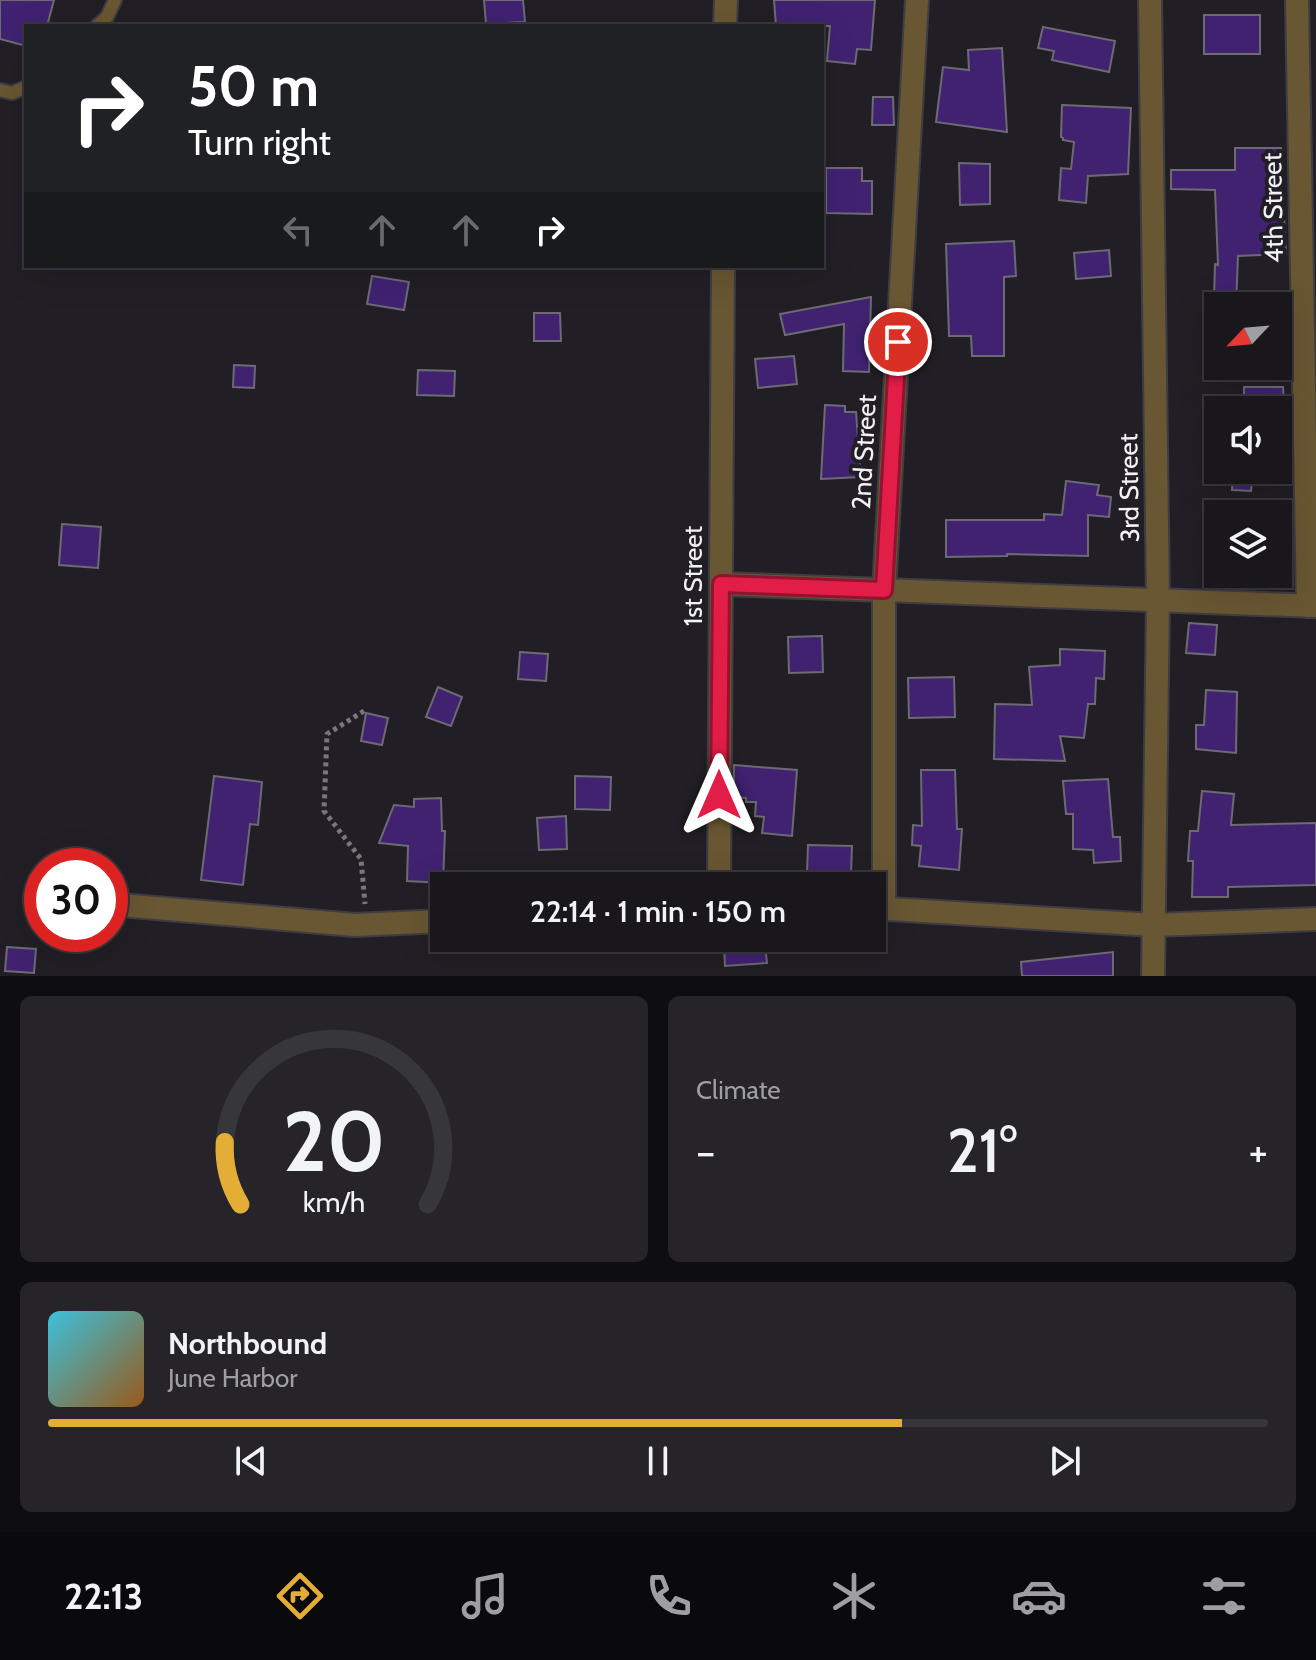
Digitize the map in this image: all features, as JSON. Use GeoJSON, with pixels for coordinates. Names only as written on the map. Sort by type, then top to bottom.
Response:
{"type":"FeatureCollection","features":[{"type":"Feature","properties":{"kind":"street"},"geometry":{"type":"LineString","coordinates":[[725,24],[726,0]]}},
{"type":"Feature","properties":{"kind":"street","name":"2nd Street"},"geometry":{"type":"LineString","coordinates":[[879,872],[884,590],[917,0]]}},
{"type":"Feature","properties":{"kind":"street","name":"3rd Street"},"geometry":{"type":"LineString","coordinates":[[1150,0],[1158,600],[1153,976]]}},
{"type":"Feature","properties":{"kind":"street","name":"4th Street"},"geometry":{"type":"LineString","coordinates":[[1297,0],[1312,606]]}},
{"type":"Feature","properties":{"kind":"street","name":"1st Street"},"geometry":{"type":"LineString","coordinates":[[719,872],[723,268]]}},
{"type":"Feature","properties":{"kind":"street"},"geometry":{"type":"LineString","coordinates":[[721,584],[1312,606]]}},
{"type":"Feature","properties":{"kind":"street"},"geometry":{"type":"LineString","coordinates":[[128,906],[355,925],[430,922]]}},
{"type":"Feature","properties":{"kind":"street"},"geometry":{"type":"LineString","coordinates":[[886,908],[1154,925],[1316,919]]}},
{"type":"Feature","properties":{"kind":"lane"},"geometry":{"type":"LineString","coordinates":[[99,24],[107,17],[115,0]]}},
{"type":"Feature","properties":{"kind":"lane"},"geometry":{"type":"LineString","coordinates":[[0,90],[12,93],[24,88]]}},
{"type":"Feature","properties":{"kind":"path"},"geometry":{"type":"LineString","coordinates":[[364,711],[327,734],[324,811],[361,859],[367,925]]}},
{"type":"Feature","properties":{"kind":"building"},"geometry":{"type":"Polygon","coordinates":[[[0,0],[54,0],[48,24],[24,24],[24,45],[0,39],[0,0]]]}},
{"type":"Feature","properties":{"kind":"building"},"geometry":{"type":"Polygon","coordinates":[[[484,0],[523,0],[525,22],[486,24],[484,0]]]}},
{"type":"Feature","properties":{"kind":"building"},"geometry":{"type":"Polygon","coordinates":[[[774,0],[875,0],[871,50],[857,49],[855,64],[827,61],[830,26],[776,24],[774,0]]]}},
{"type":"Feature","properties":{"kind":"building"},"geometry":{"type":"Polygon","coordinates":[[[1204,15],[1260,15],[1260,54],[1204,54],[1204,15]]]}},
{"type":"Feature","properties":{"kind":"building"},"geometry":{"type":"Polygon","coordinates":[[[1043,27],[1115,41],[1109,72],[1052,60],[1054,51],[1038,48],[1043,27]]]}},
{"type":"Feature","properties":{"kind":"building"},"geometry":{"type":"Polygon","coordinates":[[[1002,48],[1007,132],[936,122],[943,67],[969,70],[968,50],[1002,48]]]}},
{"type":"Feature","properties":{"kind":"building"},"geometry":{"type":"Polygon","coordinates":[[[873,97],[893,97],[894,125],[872,125],[873,97]]]}},
{"type":"Feature","properties":{"kind":"building"},"geometry":{"type":"Polygon","coordinates":[[[1062,105],[1131,108],[1128,174],[1088,176],[1086,203],[1059,200],[1061,168],[1071,169],[1074,142],[1061,137],[1062,105]]]}},
{"type":"Feature","properties":{"kind":"building"},"geometry":{"type":"Polygon","coordinates":[[[1235,148],[1281,148],[1281,216],[1284,216],[1286,254],[1238,256],[1237,292],[1214,292],[1215,264],[1218,265],[1215,190],[1171,189],[1171,170],[1235,170],[1235,148]]]}},
{"type":"Feature","properties":{"kind":"building"},"geometry":{"type":"Polygon","coordinates":[[[959,163],[990,164],[990,204],[960,205],[959,163]]]}},
{"type":"Feature","properties":{"kind":"building"},"geometry":{"type":"Polygon","coordinates":[[[826,168],[862,168],[862,181],[872,181],[872,214],[826,213],[826,168]]]}},
{"type":"Feature","properties":{"kind":"building"},"geometry":{"type":"Polygon","coordinates":[[[1014,241],[1016,276],[1004,277],[1004,356],[972,356],[971,336],[949,336],[946,244],[1014,241]]]}},
{"type":"Feature","properties":{"kind":"building"},"geometry":{"type":"Polygon","coordinates":[[[1109,250],[1111,276],[1076,279],[1074,253],[1109,250]]]}},
{"type":"Feature","properties":{"kind":"building"},"geometry":{"type":"Polygon","coordinates":[[[372,276],[409,282],[404,310],[367,304],[372,276]]]}},
{"type":"Feature","properties":{"kind":"building"},"geometry":{"type":"Polygon","coordinates":[[[871,297],[869,372],[843,371],[844,324],[785,335],[780,314],[871,297]]]}},
{"type":"Feature","properties":{"kind":"building"},"geometry":{"type":"Polygon","coordinates":[[[534,313],[560,313],[561,341],[534,341],[534,313]]]}},
{"type":"Feature","properties":{"kind":"building"},"geometry":{"type":"Polygon","coordinates":[[[794,356],[797,384],[758,388],[755,359],[794,356]]]}},
{"type":"Feature","properties":{"kind":"building"},"geometry":{"type":"Polygon","coordinates":[[[234,365],[255,366],[254,388],[233,387],[234,365]]]}},
{"type":"Feature","properties":{"kind":"building"},"geometry":{"type":"Polygon","coordinates":[[[418,370],[455,371],[454,396],[417,395],[418,370]]]}},
{"type":"Feature","properties":{"kind":"building"},"geometry":{"type":"Polygon","coordinates":[[[1244,387],[1283,387],[1283,396],[1244,396],[1244,387]]]}},
{"type":"Feature","properties":{"kind":"building"},"geometry":{"type":"Polygon","coordinates":[[[825,405],[845,406],[845,412],[856,412],[861,477],[821,479],[825,405]]]}},
{"type":"Feature","properties":{"kind":"building"},"geometry":{"type":"Polygon","coordinates":[[[1066,481],[1099,485],[1097,495],[1111,497],[1109,517],[1088,515],[1088,556],[1007,554],[946,557],[946,520],[1044,520],[1044,514],[1062,515],[1066,481]]]}},
{"type":"Feature","properties":{"kind":"building"},"geometry":{"type":"Polygon","coordinates":[[[1232,484],[1252,484],[1251,491],[1232,490],[1232,484]]]}},
{"type":"Feature","properties":{"kind":"building"},"geometry":{"type":"Polygon","coordinates":[[[62,524],[101,527],[98,568],[59,565],[62,524]]]}},
{"type":"Feature","properties":{"kind":"building"},"geometry":{"type":"Polygon","coordinates":[[[1189,623],[1217,625],[1215,655],[1186,653],[1189,623]]]}},
{"type":"Feature","properties":{"kind":"building"},"geometry":{"type":"Polygon","coordinates":[[[822,636],[823,672],[789,673],[788,637],[822,636]]]}},
{"type":"Feature","properties":{"kind":"building"},"geometry":{"type":"Polygon","coordinates":[[[1060,649],[1105,651],[1104,679],[1096,678],[1095,704],[1088,704],[1084,738],[1060,736],[1065,761],[994,759],[995,704],[1032,705],[1029,667],[1060,665],[1060,649]]]}},
{"type":"Feature","properties":{"kind":"building"},"geometry":{"type":"Polygon","coordinates":[[[520,652],[548,654],[546,681],[518,679],[520,652]]]}},
{"type":"Feature","properties":{"kind":"building"},"geometry":{"type":"Polygon","coordinates":[[[954,677],[955,717],[909,718],[908,678],[954,677]]]}},
{"type":"Feature","properties":{"kind":"building"},"geometry":{"type":"Polygon","coordinates":[[[438,687],[462,697],[451,726],[426,717],[438,687]]]}},
{"type":"Feature","properties":{"kind":"building"},"geometry":{"type":"Polygon","coordinates":[[[1206,690],[1237,692],[1236,753],[1196,749],[1196,725],[1204,725],[1206,690]]]}},
{"type":"Feature","properties":{"kind":"building"},"geometry":{"type":"Polygon","coordinates":[[[366,713],[388,718],[382,745],[361,741],[366,713]]]}},
{"type":"Feature","properties":{"kind":"building"},"geometry":{"type":"Polygon","coordinates":[[[734,765],[797,770],[792,836],[762,833],[764,817],[755,816],[756,802],[734,797],[734,765]]]}},
{"type":"Feature","properties":{"kind":"building"},"geometry":{"type":"Polygon","coordinates":[[[921,770],[955,770],[957,829],[962,829],[959,870],[919,866],[921,846],[912,845],[913,825],[922,826],[921,770]]]}},
{"type":"Feature","properties":{"kind":"building"},"geometry":{"type":"Polygon","coordinates":[[[214,776],[262,782],[258,825],[250,824],[243,885],[201,880],[214,776]]]}},
{"type":"Feature","properties":{"kind":"building"},"geometry":{"type":"Polygon","coordinates":[[[575,776],[611,777],[610,810],[575,809],[575,776]]]}},
{"type":"Feature","properties":{"kind":"building"},"geometry":{"type":"Polygon","coordinates":[[[1108,779],[1113,837],[1120,837],[1121,861],[1094,863],[1093,850],[1073,849],[1073,814],[1066,814],[1063,781],[1108,779]]]}},
{"type":"Feature","properties":{"kind":"building"},"geometry":{"type":"Polygon","coordinates":[[[1202,791],[1234,794],[1231,825],[1316,823],[1316,885],[1228,887],[1228,897],[1192,897],[1193,861],[1188,861],[1190,831],[1198,831],[1202,791]]]}},
{"type":"Feature","properties":{"kind":"building"},"geometry":{"type":"Polygon","coordinates":[[[441,798],[442,831],[445,831],[443,872],[430,872],[430,882],[407,881],[408,846],[379,843],[394,805],[414,807],[414,799],[441,798]]]}},
{"type":"Feature","properties":{"kind":"building"},"geometry":{"type":"Polygon","coordinates":[[[566,816],[567,849],[539,850],[537,818],[566,816]]]}},
{"type":"Feature","properties":{"kind":"building"},"geometry":{"type":"Polygon","coordinates":[[[808,845],[852,846],[851,872],[807,872],[808,845]]]}},
{"type":"Feature","properties":{"kind":"building"},"geometry":{"type":"Polygon","coordinates":[[[7,947],[36,952],[34,973],[5,971],[7,947]]]}},
{"type":"Feature","properties":{"kind":"building"},"geometry":{"type":"Polygon","coordinates":[[[724,952],[766,952],[767,963],[725,966],[724,952]]]}},
{"type":"Feature","properties":{"kind":"building"},"geometry":{"type":"Polygon","coordinates":[[[1113,952],[1113,976],[1022,976],[1021,962],[1113,952]]]}},
{"type":"Feature","properties":{"kind":"route"},"geometry":{"type":"LineString","coordinates":[[719,795],[721,584],[884,590],[898,342]]}}]}
